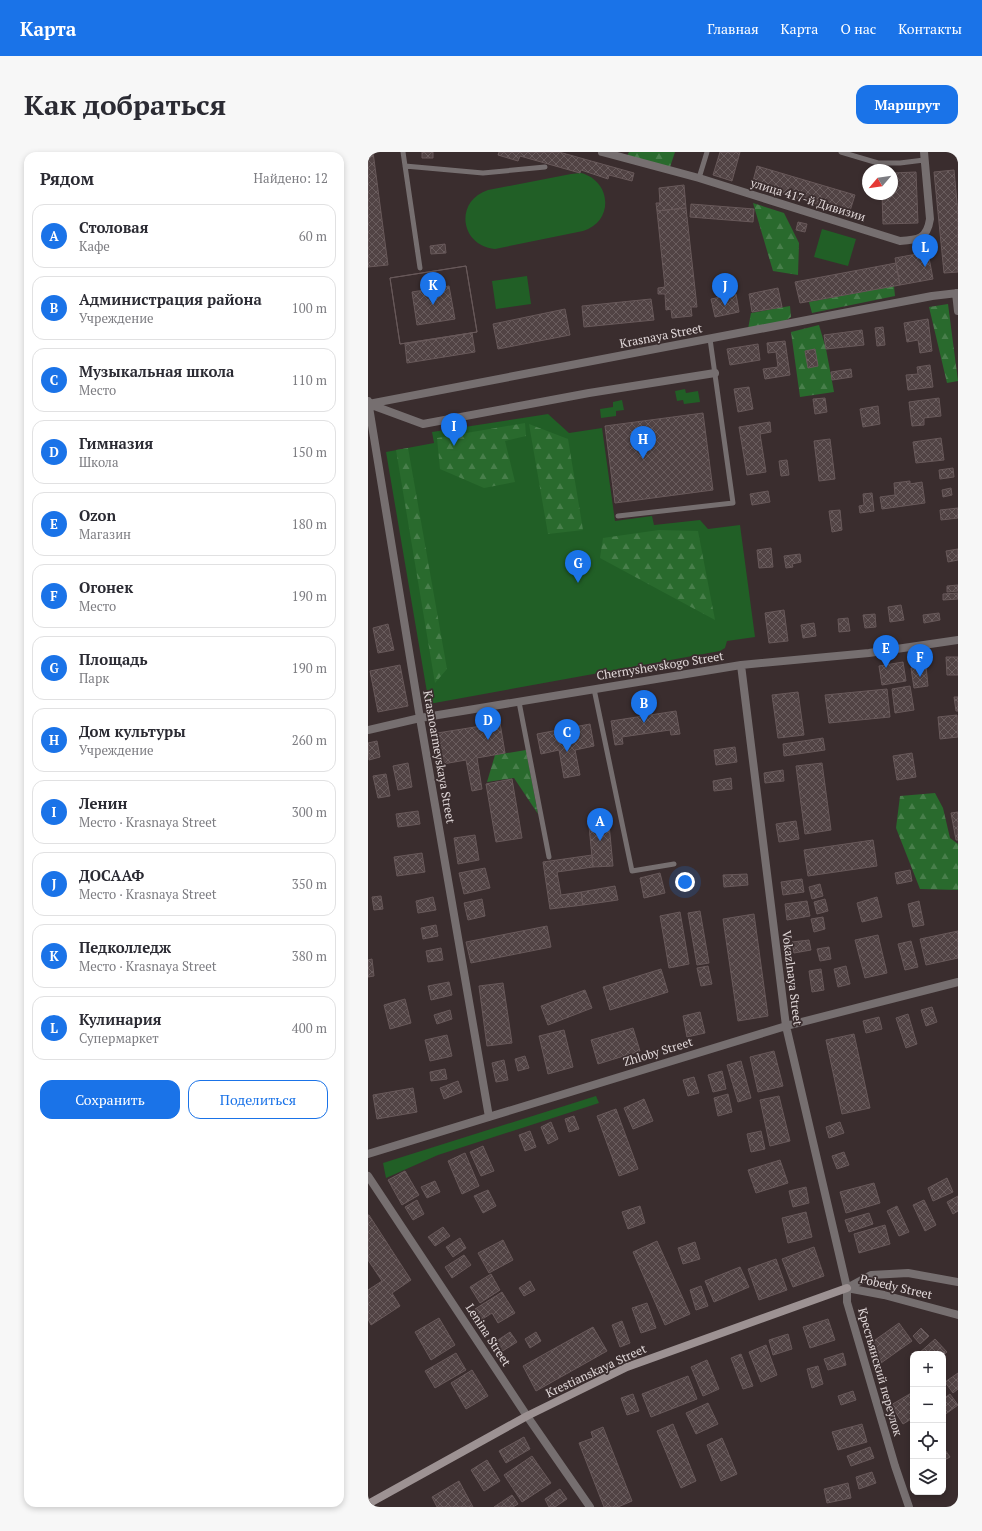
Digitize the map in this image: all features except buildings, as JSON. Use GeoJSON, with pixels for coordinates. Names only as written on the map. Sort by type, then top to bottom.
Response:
{"type":"FeatureCollection","features":[{"type":"Feature","properties":{"kind":"street","name":"улица 417-й Дивизии"},"geometry":{"type":"LineString","coordinates":[[602,152],[699,178],[900,241],[913,240],[923,237],[929,229],[930,219],[924,156]]}},
{"type":"Feature","properties":{"kind":"street"},"geometry":{"type":"LineString","coordinates":[[957,293],[958,311]]}},
{"type":"Feature","properties":{"kind":"street","name":"Krasnaya Street"},"geometry":{"type":"LineString","coordinates":[[368,403],[932,296],[957,293]]}},
{"type":"Feature","properties":{"kind":"street"},"geometry":{"type":"LineString","coordinates":[[368,403],[423,424],[588,393],[715,373]]}},
{"type":"Feature","properties":{"kind":"street","name":"Krasnoarmeyskaya Street"},"geometry":{"type":"LineString","coordinates":[[368,403],[420,718],[489,1117]]}},
{"type":"Feature","properties":{"kind":"street","name":"Chernyshevskogo Street"},"geometry":{"type":"LineString","coordinates":[[368,730],[420,718],[741,665],[869,653],[958,640]]}},
{"type":"Feature","properties":{"kind":"street","name":"Vokazlnaya Street"},"geometry":{"type":"LineString","coordinates":[[741,665],[786,1026],[847,1288]]}},
{"type":"Feature","properties":{"kind":"street","name":"Zhloby Street"},"geometry":{"type":"LineString","coordinates":[[368,1154],[786,1026],[958,982]]}},
{"type":"Feature","properties":{"kind":"street","name":"Lenina Street"},"geometry":{"type":"LineString","coordinates":[[368,1176],[527,1416],[590,1507]]}},
{"type":"Feature","properties":{"kind":"street","name":"Pobedy Street"},"geometry":{"type":"LineString","coordinates":[[847,1288],[870,1275],[886,1274],[908,1273],[958,1282]]}},
{"type":"Feature","properties":{"kind":"street","name":"Pobedy Street"},"geometry":{"type":"LineString","coordinates":[[847,1288],[958,1315]]}},
{"type":"Feature","properties":{"kind":"street","name":"Krestianskaya Street"},"geometry":{"type":"LineString","coordinates":[[368,1504],[527,1416],[627,1367],[847,1288]]}},
{"type":"Feature","properties":{"kind":"street","name":"Крестьянский переулок"},"geometry":{"type":"LineString","coordinates":[[847,1288],[847,1302],[895,1466],[909,1507]]}},
{"type":"Feature","properties":{"kind":"lane"},"geometry":{"type":"LineString","coordinates":[[404,152],[420,268]]}},
{"type":"Feature","properties":{"kind":"lane"},"geometry":{"type":"LineString","coordinates":[[699,178],[707,152]]}},
{"type":"Feature","properties":{"kind":"lane"},"geometry":{"type":"LineString","coordinates":[[841,152],[878,163],[900,163],[924,156]]}},
{"type":"Feature","properties":{"kind":"lane"},"geometry":{"type":"LineString","coordinates":[[405,166],[483,173],[545,167]]}},
{"type":"Feature","properties":{"kind":"lane"},"geometry":{"type":"LineString","coordinates":[[618,516],[732,503],[710,339]]}},
{"type":"Feature","properties":{"kind":"lane"},"geometry":{"type":"LineString","coordinates":[[594,689],[632,871],[674,864]]}},
{"type":"Feature","properties":{"kind":"lane"},"geometry":{"type":"LineString","coordinates":[[519,702],[549,856]]}},
{"type":"Feature","properties":{"kind":"green space"},"geometry":{"type":"Polygon","coordinates":[[[629,152],[675,152],[670,167],[627,156],[629,152]]]}},
{"type":"Feature","properties":{"kind":"green space"},"geometry":{"type":"Polygon","coordinates":[[[581,173],[591,177],[599,184],[603,192],[605,202],[604,211],[600,219],[593,226],[583,231],[495,249],[483,246],[474,240],[468,232],[466,213],[470,203],[477,196],[488,190],[581,173]]]}},
{"type":"Feature","properties":{"kind":"green space"},"geometry":{"type":"Polygon","coordinates":[[[753,203],[784,213],[799,243],[798,275],[773,271],[753,203]]]}},
{"type":"Feature","properties":{"kind":"green space"},"geometry":{"type":"Polygon","coordinates":[[[822,229],[856,239],[848,266],[814,257],[822,229]]]}},
{"type":"Feature","properties":{"kind":"green space"},"geometry":{"type":"Polygon","coordinates":[[[527,276],[531,304],[496,309],[492,281],[527,276]]]}},
{"type":"Feature","properties":{"kind":"green space"},"geometry":{"type":"Polygon","coordinates":[[[894,286],[895,296],[812,313],[809,302],[894,286]]]}},
{"type":"Feature","properties":{"kind":"green space"},"geometry":{"type":"Polygon","coordinates":[[[948,304],[958,381],[947,383],[929,307],[948,304]]]}},
{"type":"Feature","properties":{"kind":"green space"},"geometry":{"type":"Polygon","coordinates":[[[790,306],[791,317],[782,323],[748,329],[751,313],[790,306]]]}},
{"type":"Feature","properties":{"kind":"green space"},"geometry":{"type":"Polygon","coordinates":[[[819,325],[826,349],[834,392],[800,397],[791,332],[819,325]]]}},
{"type":"Feature","properties":{"kind":"green space"},"geometry":{"type":"Polygon","coordinates":[[[685,389],[686,393],[698,391],[700,402],[684,404],[683,400],[677,401],[675,391],[685,389]]]}},
{"type":"Feature","properties":{"kind":"green space"},"geometry":{"type":"Polygon","coordinates":[[[622,400],[624,410],[616,411],[616,416],[601,418],[600,409],[613,407],[613,402],[622,400]]]}},
{"type":"Feature","properties":{"kind":"green space"},"geometry":{"type":"Polygon","coordinates":[[[548,414],[569,433],[602,428],[615,521],[652,516],[654,525],[700,520],[708,529],[740,525],[755,637],[727,641],[725,648],[720,651],[429,704],[386,452],[434,443],[432,432],[548,414]]]}},
{"type":"Feature","properties":{"kind":"green space"},"geometry":{"type":"Polygon","coordinates":[[[525,423],[526,436],[505,441],[515,482],[484,488],[440,469],[437,438],[525,423]]]}},
{"type":"Feature","properties":{"kind":"green space"},"geometry":{"type":"Polygon","coordinates":[[[529,424],[568,439],[583,530],[548,534],[529,424]]]}},
{"type":"Feature","properties":{"kind":"green space"},"geometry":{"type":"Polygon","coordinates":[[[408,448],[447,669],[435,683],[396,450],[408,448]]]}},
{"type":"Feature","properties":{"kind":"green space"},"geometry":{"type":"Polygon","coordinates":[[[659,530],[698,531],[715,620],[600,558],[603,538],[659,530]]]}},
{"type":"Feature","properties":{"kind":"green space"},"geometry":{"type":"Polygon","coordinates":[[[526,750],[538,814],[514,778],[487,782],[495,755],[526,750]]]}},
{"type":"Feature","properties":{"kind":"green space"},"geometry":{"type":"Polygon","coordinates":[[[935,793],[943,808],[950,838],[958,844],[958,890],[920,889],[896,828],[900,796],[935,793]]]}},
{"type":"Feature","properties":{"kind":"green space"},"geometry":{"type":"Polygon","coordinates":[[[596,1096],[599,1103],[438,1155],[386,1178],[383,1163],[596,1096]]]}},
{"type":"Feature","properties":{"kind":"place","name":"Кулинария"},"geometry":{"type":"Point","coordinates":[925,267]}},
{"type":"Feature","properties":{"kind":"place","name":"Педколледж"},"geometry":{"type":"Point","coordinates":[433,305]}},
{"type":"Feature","properties":{"kind":"place","name":"ДОСААФ"},"geometry":{"type":"Point","coordinates":[725,306]}},
{"type":"Feature","properties":{"kind":"place","name":"Ленин"},"geometry":{"type":"Point","coordinates":[454,446]}},
{"type":"Feature","properties":{"kind":"place","name":"Дом культуры"},"geometry":{"type":"Point","coordinates":[643,459]}},
{"type":"Feature","properties":{"kind":"place","name":"Площадь"},"geometry":{"type":"Point","coordinates":[578,583]}},
{"type":"Feature","properties":{"kind":"place","name":"Ozon"},"geometry":{"type":"Point","coordinates":[886,668]}},
{"type":"Feature","properties":{"kind":"place","name":"Огонек"},"geometry":{"type":"Point","coordinates":[920,677]}},
{"type":"Feature","properties":{"kind":"place","name":"Администрация района"},"geometry":{"type":"Point","coordinates":[644,723]}},
{"type":"Feature","properties":{"kind":"place","name":"Гимназия"},"geometry":{"type":"Point","coordinates":[488,740]}},
{"type":"Feature","properties":{"kind":"place","name":"Музыкальная школа"},"geometry":{"type":"Point","coordinates":[567,752]}},
{"type":"Feature","properties":{"kind":"place","name":"Столовая"},"geometry":{"type":"Point","coordinates":[600,841]}}]}
